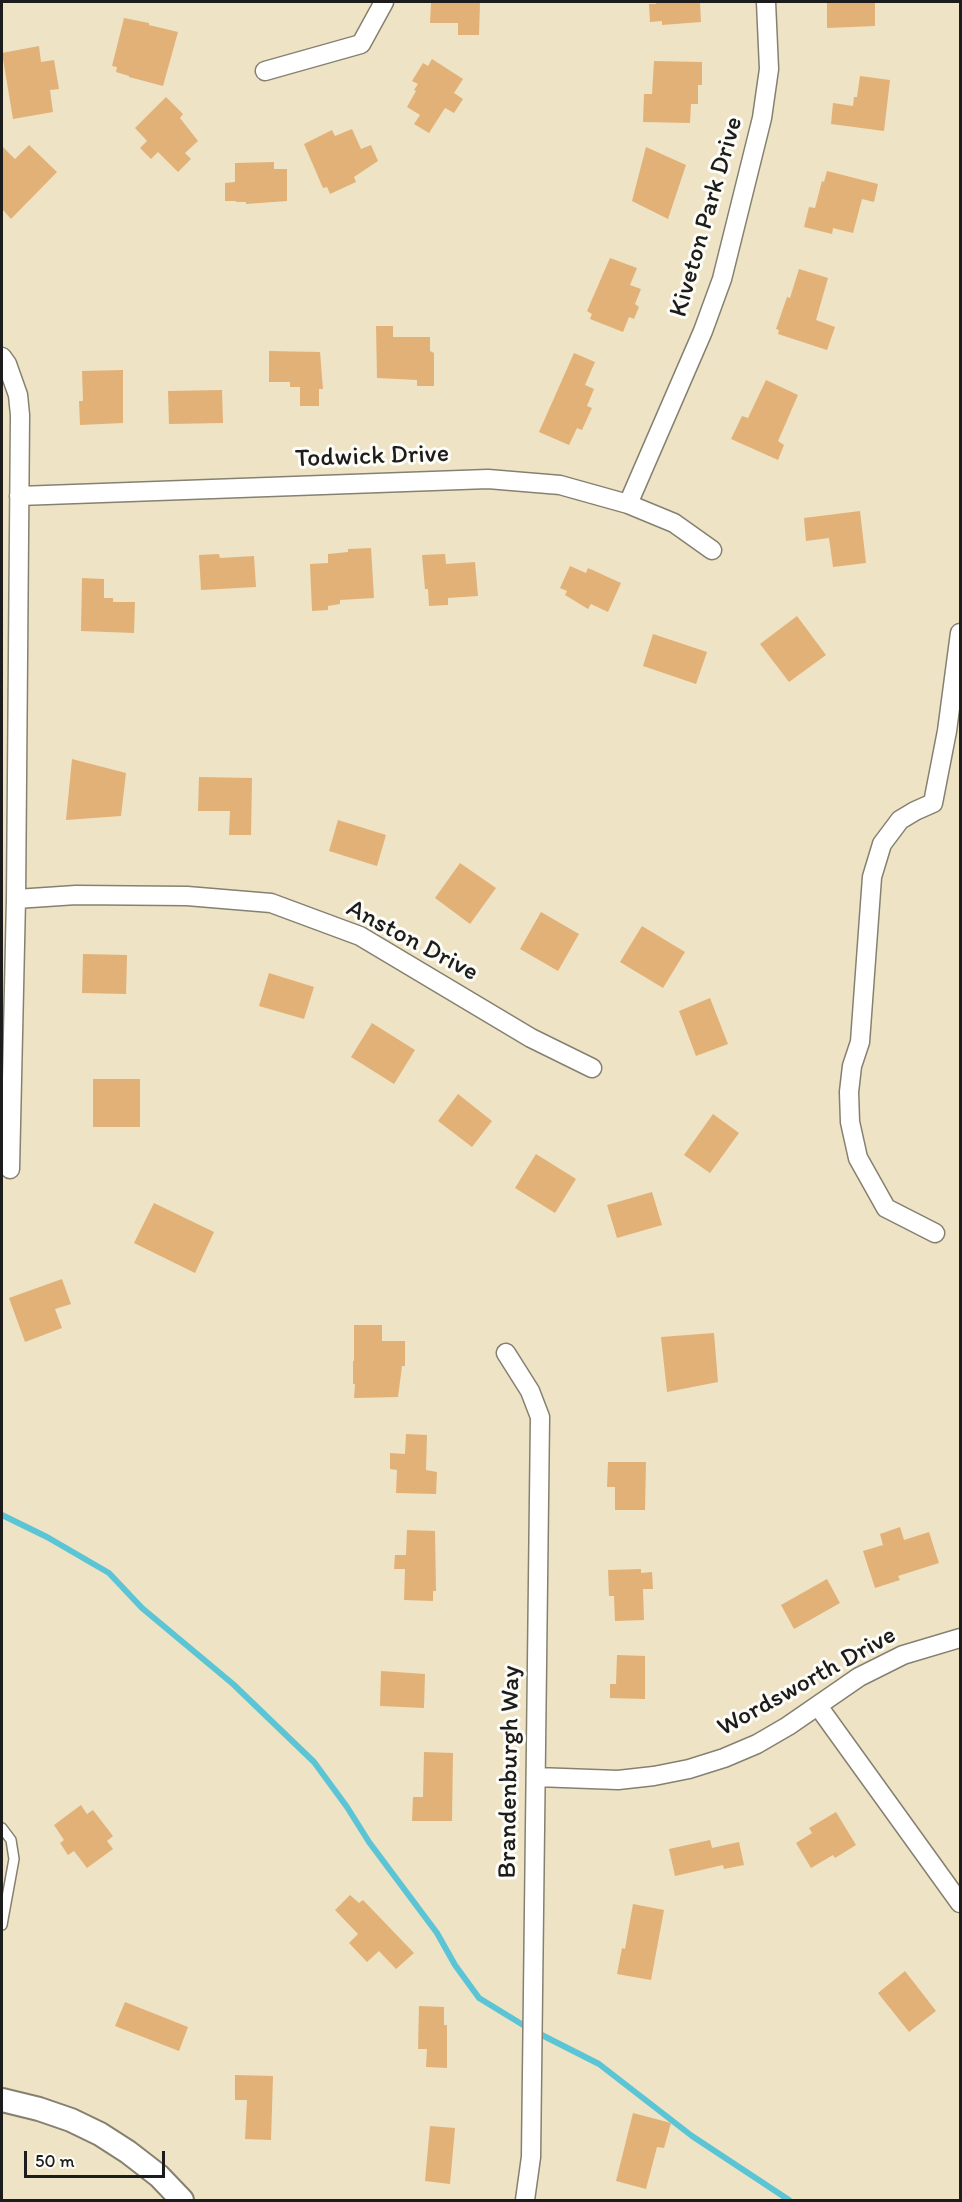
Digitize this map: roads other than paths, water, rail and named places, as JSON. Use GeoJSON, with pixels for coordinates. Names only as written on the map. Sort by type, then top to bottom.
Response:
{"type":"FeatureCollection","features":[{"type":"Feature","properties":{"kind":"street"},"geometry":{"type":"LineString","coordinates":[[265,71],[361,44],[384,2]]}},
{"type":"Feature","properties":{"kind":"street","name":"Kiveton Park Drive"},"geometry":{"type":"LineString","coordinates":[[628,504],[703,331],[722,279],[762,118],[769,69],[766,2]]}},
{"type":"Feature","properties":{"kind":"street"},"geometry":{"type":"LineString","coordinates":[[2,357],[7,364],[18,395],[20,415],[16,899],[10,1169]]}},
{"type":"Feature","properties":{"kind":"street","name":"Todwick Drive"},"geometry":{"type":"LineString","coordinates":[[19,496],[488,479],[560,485],[628,504],[674,523],[712,550]]}},
{"type":"Feature","properties":{"kind":"street"},"geometry":{"type":"LineString","coordinates":[[935,1233],[886,1208],[858,1158],[850,1122],[849,1092],[852,1066],[860,1042],[872,877],[882,844],[900,820],[933,803],[949,720],[960,633]]}},
{"type":"Feature","properties":{"kind":"street","name":"Anston Drive"},"geometry":{"type":"LineString","coordinates":[[16,899],[76,895],[187,896],[271,903],[360,936],[531,1038],[592,1068]]}},
{"type":"Feature","properties":{"kind":"street","name":"Brandenburgh Way"},"geometry":{"type":"LineString","coordinates":[[506,1353],[530,1391],[540,1417],[531,2157],[525,2200]]}},
{"type":"Feature","properties":{"kind":"street","name":"Wordsworth Drive"},"geometry":{"type":"LineString","coordinates":[[536,1777],[618,1780],[689,1769],[724,1758],[757,1744],[788,1726],[859,1677],[903,1655],[960,1638]]}},
{"type":"Feature","properties":{"kind":"street"},"geometry":{"type":"LineString","coordinates":[[818,1706],[960,1904]]}},
{"type":"Feature","properties":{"kind":"street"},"geometry":{"type":"LineString","coordinates":[[2,2100],[39,2109],[100,2134],[159,2176],[182,2200]]}},
{"type":"Feature","properties":{"kind":"lane"},"geometry":{"type":"LineString","coordinates":[[2,1828],[11,1840],[14,1859],[2,1924]]}},
{"type":"Feature","properties":{"kind":"waterway"},"geometry":{"type":"LineString","coordinates":[[2,1515],[47,1537],[109,1573],[142,1608],[233,1684],[314,1762],[369,1842],[437,1933],[455,1965],[479,1998],[528,2028],[599,2064],[692,2136],[789,2200]]}}]}
